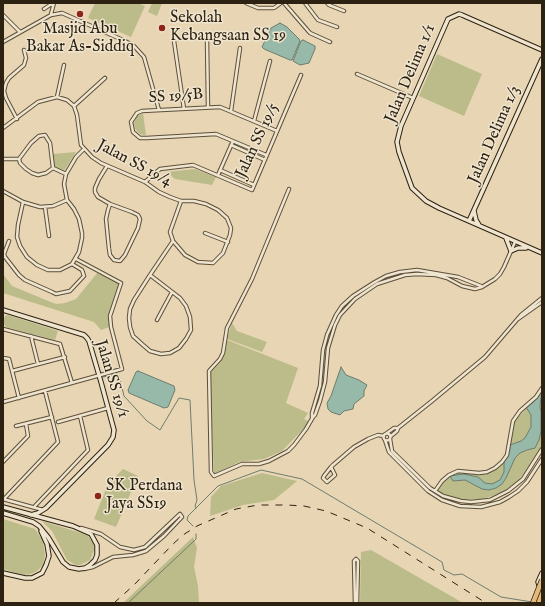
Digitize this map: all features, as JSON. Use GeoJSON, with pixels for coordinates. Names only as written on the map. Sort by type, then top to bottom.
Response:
{"type":"FeatureCollection","features":[{"type":"Feature","properties":{"kind":"highway"},"geometry":{"type":"LineString","coordinates":[[533,603],[542,580]]}},
{"type":"Feature","properties":{"kind":"highway"},"geometry":{"type":"LineString","coordinates":[[538,603],[542,592]]}},
{"type":"Feature","properties":{"kind":"street"},"geometry":{"type":"LineString","coordinates":[[44,9],[54,3]]}},
{"type":"Feature","properties":{"kind":"street"},"geometry":{"type":"LineString","coordinates":[[51,14],[54,3]]}},
{"type":"Feature","properties":{"kind":"street"},"geometry":{"type":"LineString","coordinates":[[246,3],[258,8],[274,8],[282,3],[310,33],[330,42]]}},
{"type":"Feature","properties":{"kind":"street"},"geometry":{"type":"LineString","coordinates":[[306,3],[318,20],[337,27]]}},
{"type":"Feature","properties":{"kind":"street"},"geometry":{"type":"LineString","coordinates":[[327,3],[344,11]]}},
{"type":"Feature","properties":{"kind":"street"},"geometry":{"type":"LineString","coordinates":[[3,42],[51,14],[62,13],[134,46],[144,57],[159,110]]}},
{"type":"Feature","properties":{"kind":"street","name":"Jalan Delima 1/1"},"geometry":{"type":"LineString","coordinates":[[542,50],[459,14],[448,19],[401,126],[397,142],[410,184],[415,192],[430,204],[542,253]]}},
{"type":"Feature","properties":{"kind":"street"},"geometry":{"type":"LineString","coordinates":[[3,15],[20,32]]}},
{"type":"Feature","properties":{"kind":"street"},"geometry":{"type":"LineString","coordinates":[[207,40],[208,107]]}},
{"type":"Feature","properties":{"kind":"street"},"geometry":{"type":"LineString","coordinates":[[174,41],[184,109]]}},
{"type":"Feature","properties":{"kind":"street"},"geometry":{"type":"LineString","coordinates":[[231,111],[240,48]]}},
{"type":"Feature","properties":{"kind":"street"},"geometry":{"type":"LineString","coordinates":[[17,118],[6,98],[4,91],[9,78],[24,65],[26,58],[24,50]]}},
{"type":"Feature","properties":{"kind":"street","name":"Jalan Delima 1/3"},"geometry":{"type":"LineString","coordinates":[[469,221],[542,59]]}},
{"type":"Feature","properties":{"kind":"street"},"geometry":{"type":"LineString","coordinates":[[254,121],[270,61]]}},
{"type":"Feature","properties":{"kind":"street"},"geometry":{"type":"LineString","coordinates":[[57,97],[64,65]]}},
{"type":"Feature","properties":{"kind":"street"},"geometry":{"type":"LineString","coordinates":[[357,74],[413,98]]}},
{"type":"Feature","properties":{"kind":"street","name":"Jalan SS 19/5"},"geometry":{"type":"LineString","coordinates":[[145,182],[160,169],[193,165],[199,166],[252,190],[301,75]]}},
{"type":"Feature","properties":{"kind":"street"},"geometry":{"type":"LineString","coordinates":[[3,128],[38,102],[57,97],[67,100],[74,106],[105,78]]}},
{"type":"Feature","properties":{"kind":"street","name":"Jalan SS 19/4"},"geometry":{"type":"LineString","coordinates":[[74,106],[80,131],[81,145],[92,157],[107,166],[145,182],[159,192],[181,201],[194,201],[206,204],[218,210],[227,218],[231,228],[228,242],[220,258],[213,263],[206,264],[198,262],[186,255],[173,241],[170,232],[181,201]]}},
{"type":"Feature","properties":{"kind":"street","name":"SS 19/5B"},"geometry":{"type":"LineString","coordinates":[[266,155],[216,134],[144,139],[135,135],[131,125],[134,116],[139,112],[220,106],[277,131]]}},
{"type":"Feature","properties":{"kind":"street"},"geometry":{"type":"LineString","coordinates":[[19,159],[39,136],[45,135],[50,143],[53,168]]}},
{"type":"Feature","properties":{"kind":"street"},"geometry":{"type":"LineString","coordinates":[[218,175],[233,141]]}},
{"type":"Feature","properties":{"kind":"street"},"geometry":{"type":"LineString","coordinates":[[231,145],[264,160]]}},
{"type":"Feature","properties":{"kind":"street"},"geometry":{"type":"LineString","coordinates":[[23,202],[18,225],[18,237],[20,246],[27,257],[37,265],[48,270],[60,270],[72,264],[76,259],[82,238],[81,226],[74,209],[67,200],[64,184],[66,174],[76,158],[84,150]]}},
{"type":"Feature","properties":{"kind":"street"},"geometry":{"type":"LineString","coordinates":[[3,159],[19,159]]}},
{"type":"Feature","properties":{"kind":"street"},"geometry":{"type":"LineString","coordinates":[[19,159],[23,166],[32,173],[38,175],[53,168]]}},
{"type":"Feature","properties":{"kind":"street"},"geometry":{"type":"LineString","coordinates":[[107,166],[95,188],[95,192],[98,197],[110,204],[138,215],[140,219],[138,228],[125,255],[120,261],[114,260],[110,255],[106,218],[110,204]]}},
{"type":"Feature","properties":{"kind":"street"},"geometry":{"type":"LineString","coordinates":[[53,168],[66,174]]}},
{"type":"Feature","properties":{"kind":"street"},"geometry":{"type":"LineString","coordinates":[[220,170],[254,185]]}},
{"type":"Feature","properties":{"kind":"street"},"geometry":{"type":"LineString","coordinates":[[289,190],[252,279],[227,328],[223,353],[220,359],[209,371],[213,475],[215,476],[242,464],[259,464],[269,461],[288,451],[306,429],[312,417],[315,415],[324,391],[330,336],[349,302]]}},
{"type":"Feature","properties":{"kind":"street"},"geometry":{"type":"LineString","coordinates":[[3,191],[23,202],[35,206],[45,207],[67,200]]}},
{"type":"Feature","properties":{"kind":"street"},"geometry":{"type":"LineString","coordinates":[[45,207],[49,236]]}},
{"type":"Feature","properties":{"kind":"street"},"geometry":{"type":"LineString","coordinates":[[474,210],[474,214],[479,225]]}},
{"type":"Feature","properties":{"kind":"street"},"geometry":{"type":"LineString","coordinates":[[205,233],[228,242]]}},
{"type":"Feature","properties":{"kind":"street"},"geometry":{"type":"LineString","coordinates":[[506,238],[511,251]]}},
{"type":"Feature","properties":{"kind":"street"},"geometry":{"type":"LineString","coordinates":[[9,241],[4,254],[18,275],[25,280],[56,294],[70,291],[84,276],[82,270],[72,264]]}},
{"type":"Feature","properties":{"kind":"street"},"geometry":{"type":"LineString","coordinates":[[150,275],[172,292],[186,306],[190,317],[190,330],[186,339],[179,348],[170,353],[161,354],[150,351],[133,336],[130,327],[130,309],[150,275],[173,241]]}},
{"type":"Feature","properties":{"kind":"street"},"geometry":{"type":"LineString","coordinates":[[354,298],[377,284],[387,280],[400,276],[417,274],[436,275],[447,278],[462,286],[475,289],[495,279],[500,274],[515,242]]}},
{"type":"Feature","properties":{"kind":"street"},"geometry":{"type":"LineString","coordinates":[[511,251],[521,248],[532,249]]}},
{"type":"Feature","properties":{"kind":"street"},"geometry":{"type":"LineString","coordinates":[[3,402],[122,369],[111,327],[110,316],[121,283],[76,259]]}},
{"type":"Feature","properties":{"kind":"street"},"geometry":{"type":"LineString","coordinates":[[312,417],[320,386],[323,347],[326,335],[342,306],[375,282],[386,276],[400,272],[417,270],[458,277],[482,286]]}},
{"type":"Feature","properties":{"kind":"street"},"geometry":{"type":"LineString","coordinates":[[157,320],[172,292]]}},
{"type":"Feature","properties":{"kind":"street"},"geometry":{"type":"LineString","coordinates":[[385,440],[390,438],[398,428],[485,357],[525,311],[542,298]]}},
{"type":"Feature","properties":{"kind":"street"},"geometry":{"type":"LineString","coordinates":[[515,322],[542,302]]}},
{"type":"Feature","properties":{"kind":"street","name":"Jalan SS 19/1"},"geometry":{"type":"LineString","coordinates":[[3,310],[84,335],[89,341],[114,433],[112,441],[42,510],[31,515]]}},
{"type":"Feature","properties":{"kind":"street"},"geometry":{"type":"LineString","coordinates":[[3,329],[60,344],[72,383]]}},
{"type":"Feature","properties":{"kind":"street"},"geometry":{"type":"LineString","coordinates":[[31,336],[38,364]]}},
{"type":"Feature","properties":{"kind":"street"},"geometry":{"type":"LineString","coordinates":[[323,347],[328,348]]}},
{"type":"Feature","properties":{"kind":"street"},"geometry":{"type":"LineString","coordinates":[[12,371],[65,357]]}},
{"type":"Feature","properties":{"kind":"street"},"geometry":{"type":"LineString","coordinates":[[3,358],[9,359],[19,398]]}},
{"type":"Feature","properties":{"kind":"street"},"geometry":{"type":"LineString","coordinates":[[434,491],[449,475],[458,471],[479,473],[487,472],[502,462],[507,455],[513,421],[520,411],[536,397],[542,388]]}},
{"type":"Feature","properties":{"kind":"street"},"geometry":{"type":"LineString","coordinates":[[44,391],[58,440],[57,444],[4,499],[42,510],[46,519]]}},
{"type":"Feature","properties":{"kind":"street"},"geometry":{"type":"LineString","coordinates":[[58,422],[108,408]]}},
{"type":"Feature","properties":{"kind":"street"},"geometry":{"type":"LineString","coordinates":[[34,507],[88,450],[80,416]]}},
{"type":"Feature","properties":{"kind":"street"},"geometry":{"type":"LineString","coordinates":[[16,426],[52,417]]}},
{"type":"Feature","properties":{"kind":"street"},"geometry":{"type":"LineString","coordinates":[[3,462],[28,436],[26,424]]}},
{"type":"Feature","properties":{"kind":"street"},"geometry":{"type":"LineString","coordinates":[[384,436],[394,428],[398,428]]}},
{"type":"Feature","properties":{"kind":"street"},"geometry":{"type":"LineString","coordinates":[[387,433],[390,438],[392,451],[428,491],[442,500],[460,506],[481,506],[500,502],[518,491],[527,482],[542,459]]}},
{"type":"Feature","properties":{"kind":"street"},"geometry":{"type":"LineString","coordinates":[[331,467],[335,475],[327,482],[323,477],[331,467],[362,442],[378,435],[384,436]]}},
{"type":"Feature","properties":{"kind":"street"},"geometry":{"type":"LineString","coordinates":[[384,436],[389,452],[434,491],[451,499],[471,502],[486,501],[500,496],[508,491],[523,479],[542,449]]}},
{"type":"Feature","properties":{"kind":"street"},"geometry":{"type":"LineString","coordinates":[[3,507],[101,534],[120,547],[134,550],[145,548],[180,514]]}},
{"type":"Feature","properties":{"kind":"street"},"geometry":{"type":"LineString","coordinates":[[3,512],[33,522],[39,526],[66,565],[73,568],[89,569],[113,557],[133,555],[146,551],[164,536],[181,518],[182,516],[178,511]]}},
{"type":"Feature","properties":{"kind":"street"},"geometry":{"type":"LineString","coordinates":[[3,573],[32,578],[44,570],[48,560],[48,549],[45,538],[39,526]]}},
{"type":"Feature","properties":{"kind":"street"},"geometry":{"type":"LineString","coordinates":[[73,526],[91,534],[97,545],[97,555],[95,560],[88,567],[81,569]]}},
{"type":"Feature","properties":{"kind":"street"},"geometry":{"type":"LineString","coordinates":[[160,533],[164,536]]}},
{"type":"Feature","properties":{"kind":"street"},"geometry":{"type":"LineString","coordinates":[[356,559],[358,561],[356,603],[354,561],[356,559]]}},
{"type":"Feature","properties":{"kind":"street"},"geometry":{"type":"LineString","coordinates":[[542,572],[538,582],[542,587]]}},
{"type":"Feature","properties":{"kind":"green space"},"geometry":{"type":"Polygon","coordinates":[[[95,3],[138,3],[145,6],[131,37],[88,18],[95,3]]]}},
{"type":"Feature","properties":{"kind":"green space"},"geometry":{"type":"Polygon","coordinates":[[[152,3],[162,3],[157,16],[148,12],[152,3]]]}},
{"type":"Feature","properties":{"kind":"green space"},"geometry":{"type":"Polygon","coordinates":[[[437,54],[482,74],[464,116],[419,96],[437,54]]]}},
{"type":"Feature","properties":{"kind":"green space"},"geometry":{"type":"Polygon","coordinates":[[[143,113],[146,135],[140,134],[135,129],[134,123],[137,116],[143,113]]]}},
{"type":"Feature","properties":{"kind":"green space"},"geometry":{"type":"Polygon","coordinates":[[[76,152],[64,171],[54,167],[53,154],[76,152]]]}},
{"type":"Feature","properties":{"kind":"green space"},"geometry":{"type":"Polygon","coordinates":[[[195,169],[216,177],[212,185],[175,179],[167,172],[195,169]]]}},
{"type":"Feature","properties":{"kind":"green space"},"geometry":{"type":"Polygon","coordinates":[[[98,272],[119,284],[109,315],[109,327],[101,330],[94,322],[3,293],[3,274],[12,286],[53,303],[65,303],[76,299],[98,272]]]}},
{"type":"Feature","properties":{"kind":"green space"},"geometry":{"type":"Polygon","coordinates":[[[8,315],[58,331],[55,340],[6,327],[3,323],[5,316],[8,315]]]}},
{"type":"Feature","properties":{"kind":"green space"},"geometry":{"type":"Polygon","coordinates":[[[232,323],[237,331],[267,342],[262,352],[227,339],[232,323]]]}},
{"type":"Feature","properties":{"kind":"green space"},"geometry":{"type":"Polygon","coordinates":[[[227,340],[298,368],[286,403],[308,413],[304,419],[310,422],[282,451],[264,459],[239,462],[214,474],[210,379],[211,372],[221,362],[227,340]]]}},
{"type":"Feature","properties":{"kind":"green space"},"geometry":{"type":"Polygon","coordinates":[[[542,390],[542,446],[529,467],[517,482],[501,493],[483,499],[464,500],[439,492],[438,488],[440,484],[450,475],[460,472],[486,474],[496,469],[504,462],[507,457],[513,425],[517,418],[536,399],[542,390]]]}},
{"type":"Feature","properties":{"kind":"green space"},"geometry":{"type":"Polygon","coordinates":[[[123,469],[138,476],[116,527],[94,519],[108,484],[123,469]]]}},
{"type":"Feature","properties":{"kind":"green space"},"geometry":{"type":"Polygon","coordinates":[[[262,473],[297,481],[274,500],[243,505],[210,516],[211,497],[221,486],[262,473]]]}},
{"type":"Feature","properties":{"kind":"green space"},"geometry":{"type":"Polygon","coordinates":[[[3,519],[35,529],[43,541],[45,555],[43,565],[37,571],[24,575],[3,569],[3,519]]]}},
{"type":"Feature","properties":{"kind":"green space"},"geometry":{"type":"Polygon","coordinates":[[[42,521],[88,536],[94,544],[94,550],[90,560],[80,565],[76,565],[67,560],[52,531],[42,521]]]}},
{"type":"Feature","properties":{"kind":"green space"},"geometry":{"type":"Polygon","coordinates":[[[193,537],[197,548],[194,567],[198,586],[199,603],[123,603],[193,537]]]}},
{"type":"Feature","properties":{"kind":"green space"},"geometry":{"type":"Polygon","coordinates":[[[371,550],[463,603],[360,603],[361,552],[371,550]]]}},
{"type":"Feature","properties":{"kind":"shaded area"},"geometry":{"type":"Polygon","coordinates":[[[280,23],[287,27],[300,41],[292,60],[262,47],[271,28],[280,23]]]}},
{"type":"Feature","properties":{"kind":"shaded area"},"geometry":{"type":"Polygon","coordinates":[[[303,40],[315,46],[315,49],[309,63],[300,65],[293,61],[301,41],[303,40]]]}},
{"type":"Feature","properties":{"kind":"shaded area"},"geometry":{"type":"Polygon","coordinates":[[[341,367],[346,375],[367,385],[364,391],[364,396],[354,404],[353,409],[344,411],[340,415],[331,412],[328,409],[327,403],[341,367]]]}},
{"type":"Feature","properties":{"kind":"shaded area"},"geometry":{"type":"Polygon","coordinates":[[[138,371],[174,386],[175,390],[168,407],[164,408],[129,393],[128,390],[136,372],[138,371]]]}},
{"type":"Feature","properties":{"kind":"shaded area"},"geometry":{"type":"Polygon","coordinates":[[[542,390],[540,406],[541,431],[539,440],[535,448],[520,453],[515,458],[502,484],[489,490],[482,489],[465,480],[453,481],[450,476],[463,474],[478,477],[485,483],[492,484],[500,480],[504,472],[504,462],[510,445],[525,438],[531,427],[531,415],[526,407],[536,399],[542,390]]]}},
{"type":"Feature","properties":{"kind":"waterway"},"geometry":{"type":"LineString","coordinates":[[103,377],[117,374],[119,375],[124,396],[147,421],[160,430],[179,398],[190,400],[194,480],[197,500],[195,506],[196,508]]}},
{"type":"Feature","properties":{"kind":"waterway"},"geometry":{"type":"LineString","coordinates":[[193,526],[187,520],[188,516],[218,486],[261,470],[302,479],[442,562],[444,570],[454,575],[462,574],[501,597],[532,602]]}},
{"type":"Feature","properties":{"kind":"waterway"},"geometry":{"type":"LineString","coordinates":[[128,603],[196,539],[196,534]]}},
{"type":"Feature","properties":{"kind":"railway"},"geometry":{"type":"LineString","coordinates":[[114,603],[134,585],[183,535],[197,526],[236,509],[258,505],[304,506],[326,511],[367,528],[486,603]]}},
{"type":"Feature","properties":{"kind":"place","name":"Masjid Abu Bakar As-Siddiq"},"geometry":{"type":"Point","coordinates":[80,14]}},
{"type":"Feature","properties":{"kind":"place","name":"Sekolah Kebangsaan SS 19"},"geometry":{"type":"Point","coordinates":[162,28]}},
{"type":"Feature","properties":{"kind":"place","name":"SK Perdana Jaya SS19"},"geometry":{"type":"Point","coordinates":[98,496]}}]}
